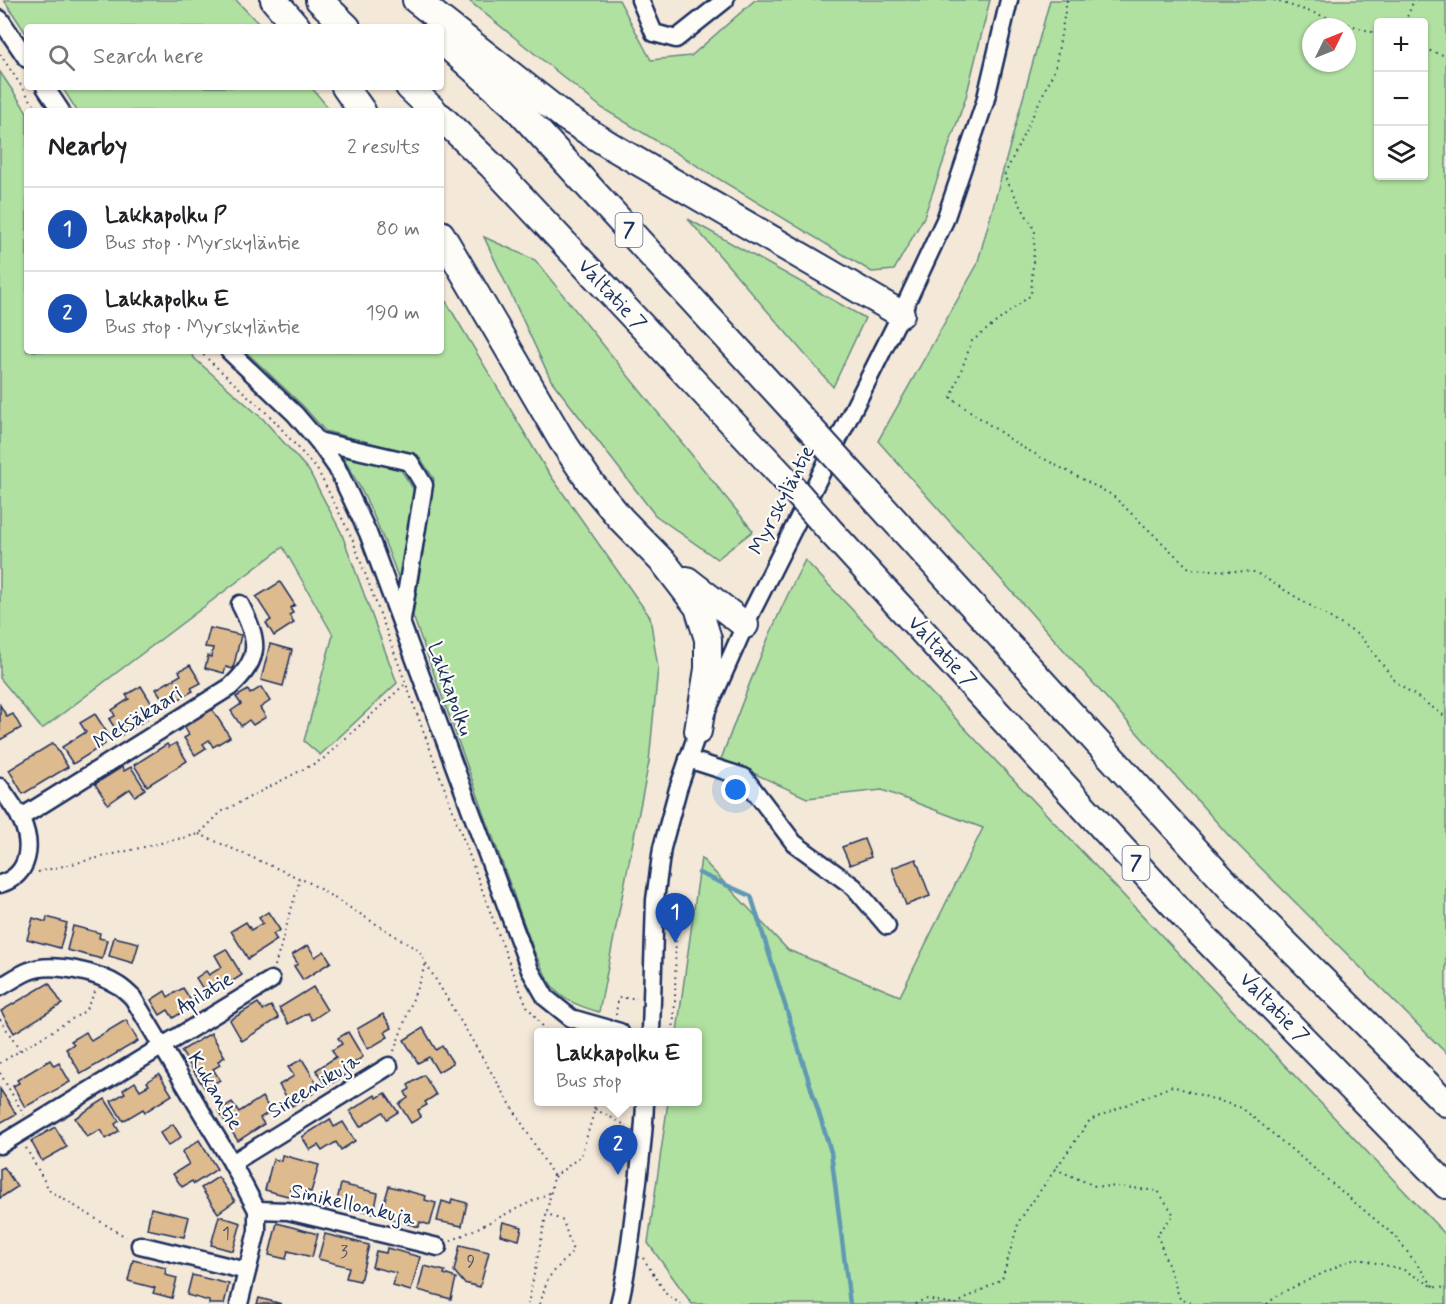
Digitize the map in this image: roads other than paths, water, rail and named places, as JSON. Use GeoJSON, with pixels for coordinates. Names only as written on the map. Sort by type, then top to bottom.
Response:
{"type":"FeatureCollection","features":[{"type":"Feature","properties":{"kind":"highway"},"geometry":{"type":"LineString","coordinates":[[274,0],[294,24]]}},
{"type":"Feature","properties":{"kind":"highway"},"geometry":{"type":"LineString","coordinates":[[319,0],[344,24]]}},
{"type":"Feature","properties":{"kind":"highway"},"geometry":{"type":"LineString","coordinates":[[396,0],[424,24]]}},
{"type":"Feature","properties":{"kind":"highway"},"geometry":{"type":"LineString","coordinates":[[416,0],[583,129],[902,314]]}},
{"type":"Feature","properties":{"kind":"highway","name":"7"},"geometry":{"type":"LineString","coordinates":[[444,43],[513,104],[1236,894],[1446,1103]]}},
{"type":"Feature","properties":{"kind":"highway"},"geometry":{"type":"LineString","coordinates":[[347,90],[360,108]]}},
{"type":"Feature","properties":{"kind":"highway"},"geometry":{"type":"LineString","coordinates":[[412,90],[431,108]]}},
{"type":"Feature","properties":{"kind":"highway","name":"Valtatie 7"},"geometry":{"type":"LineString","coordinates":[[444,120],[492,166],[784,478],[1195,928],[1446,1185]]}},
{"type":"Feature","properties":{"kind":"highway"},"geometry":{"type":"LineString","coordinates":[[444,239],[561,439],[596,489],[621,519],[665,564],[698,607],[708,639],[708,669],[698,730]]}},
{"type":"Feature","properties":{"kind":"highway"},"geometry":{"type":"LineString","coordinates":[[665,564],[745,625]]}},
{"type":"Feature","properties":{"kind":"street"},"geometry":{"type":"LineString","coordinates":[[640,0],[654,33],[676,39],[725,0]]}},
{"type":"Feature","properties":{"kind":"street","name":"Myrskyläntie"},"geometry":{"type":"LineString","coordinates":[[651,1028],[655,900],[662,848],[698,730],[745,625],[902,314],[945,220],[985,102],[1009,0]]}},
{"type":"Feature","properties":{"kind":"street"},"geometry":{"type":"LineString","coordinates":[[0,19],[24,55]]}},
{"type":"Feature","properties":{"kind":"street"},"geometry":{"type":"LineString","coordinates":[[47,90],[59,108]]}},
{"type":"Feature","properties":{"kind":"street","name":"Lakkapolku"},"geometry":{"type":"LineString","coordinates":[[232,354],[295,414],[337,468],[368,533],[530,970],[546,998],[571,1018],[606,1028]]}},
{"type":"Feature","properties":{"kind":"street"},"geometry":{"type":"LineString","coordinates":[[318,441],[410,462],[424,485],[401,621]]}},
{"type":"Feature","properties":{"kind":"street","name":"Metsäkaari"},"geometry":{"type":"LineString","coordinates":[[20,818],[230,687],[246,672],[253,659],[255,642],[252,625],[240,604]]}},
{"type":"Feature","properties":{"kind":"street"},"geometry":{"type":"LineString","coordinates":[[688,759],[744,777],[794,843],[854,887],[887,926]]}},
{"type":"Feature","properties":{"kind":"street"},"geometry":{"type":"LineString","coordinates":[[0,787],[20,818],[27,837],[27,855],[21,871],[15,878],[0,884]]}},
{"type":"Feature","properties":{"kind":"street"},"geometry":{"type":"LineString","coordinates":[[0,987],[30,970],[45,968],[79,971],[102,978],[119,986],[133,998],[161,1045]]}},
{"type":"Feature","properties":{"kind":"street","name":"Apilatie"},"geometry":{"type":"LineString","coordinates":[[161,1045],[271,980]]}},
{"type":"Feature","properties":{"kind":"street","name":"Kukantie"},"geometry":{"type":"LineString","coordinates":[[0,1145],[161,1045],[232,1163],[257,1210]]}},
{"type":"Feature","properties":{"kind":"street","name":"Sireenikuja"},"geometry":{"type":"LineString","coordinates":[[232,1163],[388,1066]]}},
{"type":"Feature","properties":{"kind":"street"},"geometry":{"type":"LineString","coordinates":[[619,1304],[631,1238],[644,1135],[645,1106]]}},
{"type":"Feature","properties":{"kind":"street"},"geometry":{"type":"LineString","coordinates":[[239,1304],[257,1231],[257,1210]]}},
{"type":"Feature","properties":{"kind":"street","name":"Sinikellonkuja"},"geometry":{"type":"LineString","coordinates":[[257,1210],[288,1211],[438,1247]]}},
{"type":"Feature","properties":{"kind":"street"},"geometry":{"type":"LineString","coordinates":[[140,1245],[247,1271]]}},
{"type":"Feature","properties":{"kind":"waterway"},"geometry":{"type":"LineString","coordinates":[[699,873],[751,896],[831,1152],[850,1304]]}},
{"type":"Feature","properties":{"kind":"place","name":"Lakkapolku P"},"geometry":{"type":"Point","coordinates":[675,943]}},
{"type":"Feature","properties":{"kind":"place","name":"Lakkapolku E"},"geometry":{"type":"Point","coordinates":[618,1175]}}]}
